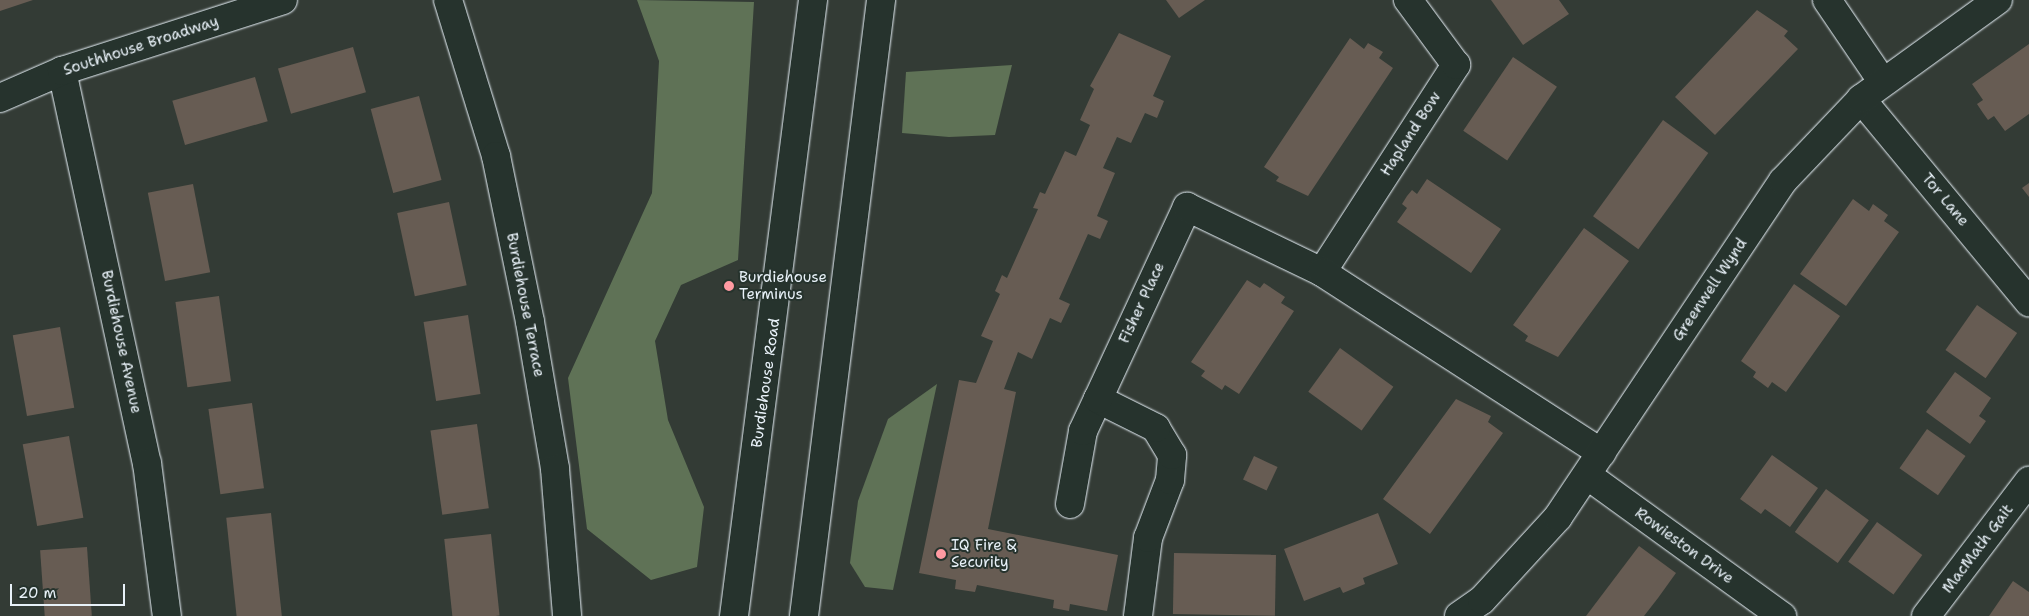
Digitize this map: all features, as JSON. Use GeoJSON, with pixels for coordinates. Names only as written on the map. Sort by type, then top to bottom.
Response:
{"type":"FeatureCollection","features":[{"type":"Feature","properties":{"kind":"street","name":"Southhouse Broadway"},"geometry":{"type":"LineString","coordinates":[[0,98],[62,70],[283,0]]}},
{"type":"Feature","properties":{"kind":"street","name":"Burdiehouse Terrace"},"geometry":{"type":"LineString","coordinates":[[448,0],[496,156],[530,322],[555,469],[567,616]]}},
{"type":"Feature","properties":{"kind":"street","name":"Burdiehouse Road"},"geometry":{"type":"LineString","coordinates":[[734,616],[813,0]]}},
{"type":"Feature","properties":{"kind":"street"},"geometry":{"type":"LineString","coordinates":[[804,616],[882,0]]}},
{"type":"Feature","properties":{"kind":"street","name":"Hapland Bow"},"geometry":{"type":"LineString","coordinates":[[1322,272],[1456,65],[1408,0]]}},
{"type":"Feature","properties":{"kind":"street"},"geometry":{"type":"LineString","coordinates":[[1827,0],[1882,81]]}},
{"type":"Feature","properties":{"kind":"street","name":"Greenwell Wynd"},"geometry":{"type":"LineString","coordinates":[[1459,616],[1489,608],[1558,516],[1783,181],[1861,99],[1882,81],[1998,0]]}},
{"type":"Feature","properties":{"kind":"street","name":"Burdiehouse Avenue"},"geometry":{"type":"LineString","coordinates":[[62,70],[148,463],[167,616]]}},
{"type":"Feature","properties":{"kind":"street","name":"Tor Lane"},"geometry":{"type":"LineString","coordinates":[[1861,99],[2029,302]]}},
{"type":"Feature","properties":{"kind":"street","name":"Fisher Place"},"geometry":{"type":"LineString","coordinates":[[1070,504],[1083,430],[1187,207],[1322,272]]}},
{"type":"Feature","properties":{"kind":"street"},"geometry":{"type":"LineString","coordinates":[[1322,272],[1602,452]]}},
{"type":"Feature","properties":{"kind":"street"},"geometry":{"type":"LineString","coordinates":[[1098,399],[1156,428],[1172,455],[1170,480],[1148,538],[1138,616]]}},
{"type":"Feature","properties":{"kind":"street","name":"Rowieston Drive"},"geometry":{"type":"LineString","coordinates":[[1587,475],[1782,616]]}},
{"type":"Feature","properties":{"kind":"street","name":"MacMath Gait"},"geometry":{"type":"LineString","coordinates":[[1926,616],[2029,481]]}},
{"type":"Feature","properties":{"kind":"green space"},"geometry":{"type":"Polygon","coordinates":[[[637,0],[754,2],[738,260],[681,285],[655,341],[668,420],[704,507],[697,567],[651,580],[587,529],[568,378],[652,193],[659,61],[637,0]]]}},
{"type":"Feature","properties":{"kind":"green space"},"geometry":{"type":"Polygon","coordinates":[[[1012,65],[995,135],[949,137],[902,133],[906,72],[1012,65]]]}},
{"type":"Feature","properties":{"kind":"green space"},"geometry":{"type":"Polygon","coordinates":[[[937,384],[893,590],[865,587],[850,563],[858,501],[888,419],[937,384]]]}},
{"type":"Feature","properties":{"kind":"building"},"geometry":{"type":"Polygon","coordinates":[[[0,0],[33,0],[0,11],[0,0]]]}},
{"type":"Feature","properties":{"kind":"building"},"geometry":{"type":"Polygon","coordinates":[[[1166,0],[1205,0],[1179,18],[1166,0]]]}},
{"type":"Feature","properties":{"kind":"building"},"geometry":{"type":"Polygon","coordinates":[[[1491,0],[1559,0],[1569,14],[1523,45],[1491,0]]]}},
{"type":"Feature","properties":{"kind":"building"},"geometry":{"type":"Polygon","coordinates":[[[1757,10],[1788,31],[1784,36],[1798,49],[1715,135],[1675,97],[1757,10]]]}},
{"type":"Feature","properties":{"kind":"building"},"geometry":{"type":"Polygon","coordinates":[[[1119,33],[1171,56],[1153,96],[1164,101],[1157,118],[1145,113],[1131,143],[1117,137],[1103,168],[1115,173],[1097,216],[1108,221],[1100,239],[1088,234],[1059,299],[1070,304],[1061,323],[1050,318],[1032,359],[1018,352],[1004,389],[1016,392],[988,529],[1118,555],[1107,611],[1070,604],[1069,611],[1053,608],[1054,600],[977,585],[975,592],[955,589],[956,580],[919,573],[959,380],[976,383],[993,341],[981,336],[1000,294],[995,291],[1002,275],[1007,278],[1038,209],[1033,208],[1040,192],[1045,194],[1065,151],[1076,156],[1090,125],[1080,120],[1094,89],[1090,86],[1119,33]]]}},
{"type":"Feature","properties":{"kind":"building"},"geometry":{"type":"Polygon","coordinates":[[[1350,38],[1364,49],[1368,43],[1383,52],[1379,58],[1393,68],[1308,196],[1276,181],[1279,177],[1264,167],[1350,38]]]}},
{"type":"Feature","properties":{"kind":"building"},"geometry":{"type":"Polygon","coordinates":[[[2029,44],[2029,114],[2005,131],[1994,116],[1988,120],[1983,113],[1977,104],[1983,100],[1972,84],[2029,44]]]}},
{"type":"Feature","properties":{"kind":"building"},"geometry":{"type":"Polygon","coordinates":[[[353,47],[366,92],[291,114],[278,68],[353,47]]]}},
{"type":"Feature","properties":{"kind":"building"},"geometry":{"type":"Polygon","coordinates":[[[1513,57],[1557,87],[1507,160],[1463,131],[1513,57]]]}},
{"type":"Feature","properties":{"kind":"building"},"geometry":{"type":"Polygon","coordinates":[[[255,77],[268,121],[185,145],[172,101],[255,77]]]}},
{"type":"Feature","properties":{"kind":"building"},"geometry":{"type":"Polygon","coordinates":[[[419,96],[442,180],[393,193],[371,109],[419,96]]]}},
{"type":"Feature","properties":{"kind":"building"},"geometry":{"type":"Polygon","coordinates":[[[1663,120],[1708,153],[1638,249],[1593,216],[1663,120]]]}},
{"type":"Feature","properties":{"kind":"building"},"geometry":{"type":"Polygon","coordinates":[[[1427,179],[1501,229],[1471,273],[1397,222],[1407,208],[1402,204],[1407,196],[1412,190],[1417,194],[1427,179]]]}},
{"type":"Feature","properties":{"kind":"building"},"geometry":{"type":"Polygon","coordinates":[[[2029,183],[2029,197],[2022,188],[2029,183]]]}},
{"type":"Feature","properties":{"kind":"building"},"geometry":{"type":"Polygon","coordinates":[[[193,184],[210,272],[165,281],[148,193],[193,184]]]}},
{"type":"Feature","properties":{"kind":"building"},"geometry":{"type":"Polygon","coordinates":[[[1853,199],[1869,211],[1873,204],[1888,215],[1884,221],[1899,232],[1846,306],[1800,274],[1853,199]]]}},
{"type":"Feature","properties":{"kind":"building"},"geometry":{"type":"Polygon","coordinates":[[[449,202],[467,285],[415,296],[397,213],[449,202]]]}},
{"type":"Feature","properties":{"kind":"building"},"geometry":{"type":"Polygon","coordinates":[[[1584,228],[1629,261],[1558,357],[1525,341],[1528,336],[1513,325],[1584,228]]]}},
{"type":"Feature","properties":{"kind":"building"},"geometry":{"type":"Polygon","coordinates":[[[1247,280],[1260,288],[1264,283],[1285,297],[1281,303],[1294,311],[1239,394],[1225,385],[1222,390],[1201,376],[1205,371],[1191,362],[1247,280]]]}},
{"type":"Feature","properties":{"kind":"building"},"geometry":{"type":"Polygon","coordinates":[[[1794,284],[1840,316],[1786,392],[1772,382],[1768,388],[1753,377],[1756,372],[1741,361],[1794,284]]]}},
{"type":"Feature","properties":{"kind":"building"},"geometry":{"type":"Polygon","coordinates":[[[219,296],[231,381],[187,387],[175,302],[219,296]]]}},
{"type":"Feature","properties":{"kind":"building"},"geometry":{"type":"Polygon","coordinates":[[[1977,305],[2017,333],[1986,378],[1945,350],[1977,305]]]}},
{"type":"Feature","properties":{"kind":"building"},"geometry":{"type":"Polygon","coordinates":[[[468,315],[481,394],[436,401],[424,322],[468,315]]]}},
{"type":"Feature","properties":{"kind":"building"},"geometry":{"type":"Polygon","coordinates":[[[60,327],[74,408],[27,416],[13,335],[60,327]]]}},
{"type":"Feature","properties":{"kind":"building"},"geometry":{"type":"Polygon","coordinates":[[[1340,348],[1393,387],[1362,430],[1308,392],[1340,348]]]}},
{"type":"Feature","properties":{"kind":"building"},"geometry":{"type":"Polygon","coordinates":[[[1955,372],[1991,398],[1979,416],[1986,421],[1970,444],[1926,412],[1955,372]]]}},
{"type":"Feature","properties":{"kind":"building"},"geometry":{"type":"Polygon","coordinates":[[[1456,399],[1491,416],[1488,422],[1503,433],[1430,534],[1383,499],[1456,399]]]}},
{"type":"Feature","properties":{"kind":"building"},"geometry":{"type":"Polygon","coordinates":[[[252,403],[264,488],[220,494],[208,409],[252,403]]]}},
{"type":"Feature","properties":{"kind":"building"},"geometry":{"type":"Polygon","coordinates":[[[477,424],[489,508],[442,515],[430,431],[477,424]]]}},
{"type":"Feature","properties":{"kind":"building"},"geometry":{"type":"Polygon","coordinates":[[[1927,429],[1966,456],[1938,495],[1899,468],[1927,429]]]}},
{"type":"Feature","properties":{"kind":"building"},"geometry":{"type":"Polygon","coordinates":[[[69,436],[83,518],[37,526],[23,444],[69,436]]]}},
{"type":"Feature","properties":{"kind":"building"},"geometry":{"type":"Polygon","coordinates":[[[1772,455],[1818,488],[1790,527],[1765,509],[1761,514],[1740,499],[1772,455]]]}},
{"type":"Feature","properties":{"kind":"building"},"geometry":{"type":"Polygon","coordinates":[[[1254,456],[1278,467],[1267,491],[1243,480],[1254,456]]]}},
{"type":"Feature","properties":{"kind":"building"},"geometry":{"type":"Polygon","coordinates":[[[1826,489],[1869,520],[1838,563],[1795,532],[1826,489]]]}},
{"type":"Feature","properties":{"kind":"building"},"geometry":{"type":"Polygon","coordinates":[[[271,513],[282,616],[237,616],[226,518],[271,513]]]}},
{"type":"Feature","properties":{"kind":"building"},"geometry":{"type":"Polygon","coordinates":[[[1378,513],[1398,564],[1363,578],[1365,584],[1343,593],[1340,587],[1304,601],[1284,549],[1378,513]]]}},
{"type":"Feature","properties":{"kind":"building"},"geometry":{"type":"Polygon","coordinates":[[[1877,522],[1922,555],[1894,595],[1848,562],[1877,522]]]}},
{"type":"Feature","properties":{"kind":"building"},"geometry":{"type":"Polygon","coordinates":[[[491,534],[500,616],[452,616],[444,539],[491,534]]]}},
{"type":"Feature","properties":{"kind":"building"},"geometry":{"type":"Polygon","coordinates":[[[1639,546],[1676,573],[1658,598],[1644,616],[1586,616],[1639,546]]]}},
{"type":"Feature","properties":{"kind":"building"},"geometry":{"type":"Polygon","coordinates":[[[87,547],[92,616],[45,616],[40,550],[87,547]]]}},
{"type":"Feature","properties":{"kind":"building"},"geometry":{"type":"Polygon","coordinates":[[[1174,553],[1276,555],[1275,616],[1173,614],[1174,553]]]}},
{"type":"Feature","properties":{"kind":"building"},"geometry":{"type":"Polygon","coordinates":[[[2013,581],[2029,592],[2029,616],[1989,616],[2013,581]]]}},
{"type":"Feature","properties":{"kind":"place","name":"Burdiehouse Terminus"},"geometry":{"type":"Point","coordinates":[729,286]}},
{"type":"Feature","properties":{"kind":"place","name":"IQ Fire & Security"},"geometry":{"type":"Point","coordinates":[941,554]}}]}
